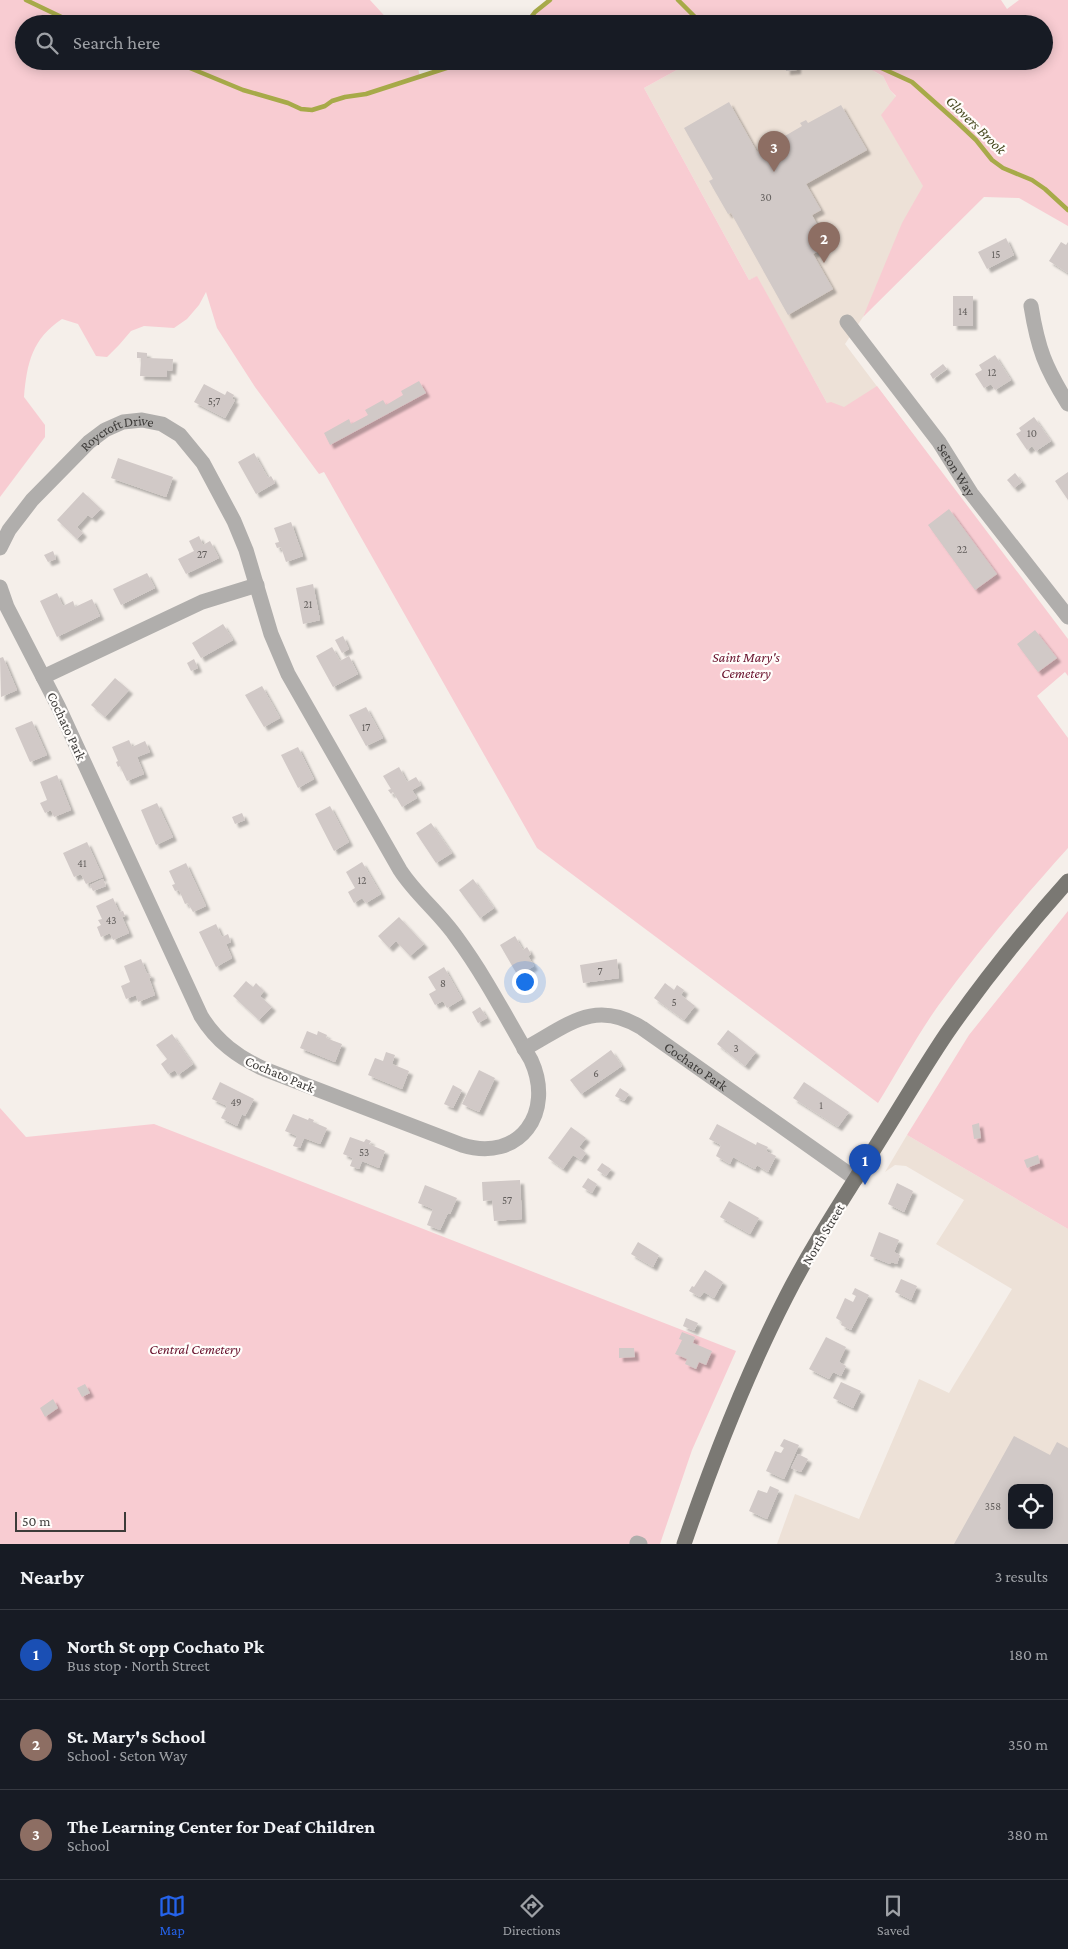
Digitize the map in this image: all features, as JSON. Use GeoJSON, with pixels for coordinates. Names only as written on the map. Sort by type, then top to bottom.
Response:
{"type":"FeatureCollection","features":[{"type":"Feature","properties":{"kind":"main road","name":"North Street"},"geometry":{"type":"LineString","coordinates":[[684,1544],[723,1437],[762,1345],[797,1278],[947,1033],[1007,953],[1068,881]]}},
{"type":"Feature","properties":{"kind":"street"},"geometry":{"type":"LineString","coordinates":[[1031,306],[1035,332],[1044,361],[1068,404]]}},
{"type":"Feature","properties":{"kind":"street","name":"Seton Way"},"geometry":{"type":"LineString","coordinates":[[847,322],[933,433],[972,493],[1068,617]]}},
{"type":"Feature","properties":{"kind":"street","name":"Roycroft Drive"},"geometry":{"type":"LineString","coordinates":[[0,548],[8,530],[27,506],[90,442],[114,425],[132,421],[162,424],[180,435],[203,463],[234,521]]}},
{"type":"Feature","properties":{"kind":"street","name":"Cochato Park"},"geometry":{"type":"LineString","coordinates":[[0,587],[7,607],[43,677],[201,1016],[213,1034],[230,1050],[251,1063],[462,1145],[490,1149],[509,1144],[523,1136],[536,1113],[539,1095],[537,1077],[524,1049],[462,944],[443,919],[412,888],[400,870],[288,674],[271,634],[246,550],[234,521]]}},
{"type":"Feature","properties":{"kind":"street","name":"Cochato Park"},"geometry":{"type":"LineString","coordinates":[[43,677],[202,602],[257,585]]}},
{"type":"Feature","properties":{"kind":"street","name":"Cochato Park"},"geometry":{"type":"LineString","coordinates":[[524,1049],[587,1016],[605,1014],[624,1018],[642,1028],[856,1179]]}},
{"type":"Feature","properties":{"kind":"shaded area"},"geometry":{"type":"Polygon","coordinates":[[[677,70],[873,70],[883,76],[890,90],[941,150],[863,317],[845,344],[916,438],[827,403],[757,277],[749,280],[644,88],[677,70]]]}},
{"type":"Feature","properties":{"kind":"shaded area"},"geometry":{"type":"Polygon","coordinates":[[[907,1135],[1068,1229],[1068,1544],[777,1544],[795,1494],[859,1519],[919,1379],[949,1393],[1012,1289],[936,1244],[964,1200],[906,1166],[895,1165],[885,1172],[907,1135]]]}},
{"type":"Feature","properties":{"kind":"green space","name":"Saint Mary's Cemetery"},"geometry":{"type":"Polygon","coordinates":[[[0,0],[370,0],[384,15],[15,15],[15,70],[418,70],[420,76],[439,70],[677,70],[644,88],[749,280],[757,276],[827,403],[831,402],[844,407],[877,386],[1068,639],[1068,676],[1065,672],[1037,696],[1068,738],[1068,848],[1001,925],[953,985],[922,1030],[878,1103],[537,848],[324,472],[319,474],[255,387],[217,328],[206,292],[199,305],[187,319],[174,328],[144,326],[131,331],[107,357],[96,356],[78,324],[62,319],[52,327],[38,344],[29,363],[24,397],[45,425],[45,437],[0,497],[0,0]]]}},
{"type":"Feature","properties":{"kind":"green space"},"geometry":{"type":"Polygon","coordinates":[[[550,0],[1001,0],[1007,9],[1019,0],[1068,0],[1068,226],[1019,198],[984,197],[863,317],[902,223],[923,186],[881,115],[896,96],[890,90],[883,76],[872,70],[1053,70],[1053,15],[533,15],[550,0]]]}},
{"type":"Feature","properties":{"kind":"green space"},"geometry":{"type":"Polygon","coordinates":[[[1068,911],[1068,1229],[907,1135],[969,1035],[1068,911]]]}},
{"type":"Feature","properties":{"kind":"green space","name":"Central Cemetery"},"geometry":{"type":"Polygon","coordinates":[[[0,1108],[26,1137],[154,1124],[736,1351],[692,1450],[660,1544],[0,1544],[0,1108]]]}},
{"type":"Feature","properties":{"kind":"building"},"geometry":{"type":"Polygon","coordinates":[[[729,102],[757,152],[767,146],[766,143],[771,139],[773,143],[802,126],[800,123],[806,120],[808,123],[841,105],[867,150],[806,184],[821,210],[812,215],[822,234],[815,238],[822,249],[813,254],[833,289],[788,315],[731,213],[728,214],[709,181],[713,179],[684,128],[729,102]]]}},
{"type":"Feature","properties":{"kind":"building"},"geometry":{"type":"Polygon","coordinates":[[[1006,238],[1014,255],[987,269],[978,252],[1006,238]]]}},
{"type":"Feature","properties":{"kind":"building"},"geometry":{"type":"Polygon","coordinates":[[[1061,242],[1066,245],[1068,242],[1068,273],[1049,261],[1061,242]]]}},
{"type":"Feature","properties":{"kind":"building"},"geometry":{"type":"Polygon","coordinates":[[[953,296],[973,296],[973,326],[953,326],[953,296]]]}},
{"type":"Feature","properties":{"kind":"building"},"geometry":{"type":"Polygon","coordinates":[[[137,352],[147,353],[147,358],[173,359],[172,371],[167,370],[167,377],[140,376],[141,358],[137,358],[137,352]]]}},
{"type":"Feature","properties":{"kind":"building"},"geometry":{"type":"Polygon","coordinates":[[[995,355],[1011,380],[995,390],[991,384],[984,388],[975,374],[982,370],[979,365],[995,355]]]}},
{"type":"Feature","properties":{"kind":"building"},"geometry":{"type":"Polygon","coordinates":[[[943,364],[947,369],[933,379],[930,374],[943,364]]]}},
{"type":"Feature","properties":{"kind":"building"},"geometry":{"type":"Polygon","coordinates":[[[419,381],[426,393],[330,445],[324,433],[349,419],[351,424],[368,415],[365,410],[383,400],[386,405],[403,395],[401,391],[419,381]]]}},
{"type":"Feature","properties":{"kind":"building"},"geometry":{"type":"Polygon","coordinates":[[[204,384],[225,395],[227,391],[234,395],[232,399],[235,400],[225,418],[194,402],[204,384]]]}},
{"type":"Feature","properties":{"kind":"building"},"geometry":{"type":"Polygon","coordinates":[[[1034,417],[1051,441],[1036,451],[1032,446],[1027,450],[1016,434],[1021,431],[1019,428],[1034,417]]]}},
{"type":"Feature","properties":{"kind":"building"},"geometry":{"type":"Polygon","coordinates":[[[254,453],[268,478],[271,476],[275,483],[256,494],[238,462],[254,453]]]}},
{"type":"Feature","properties":{"kind":"building"},"geometry":{"type":"Polygon","coordinates":[[[118,458],[173,477],[166,497],[111,478],[118,458]]]}},
{"type":"Feature","properties":{"kind":"building"},"geometry":{"type":"Polygon","coordinates":[[[1068,472],[1068,500],[1055,481],[1068,472]]]}},
{"type":"Feature","properties":{"kind":"building"},"geometry":{"type":"Polygon","coordinates":[[[1015,473],[1022,482],[1014,488],[1007,480],[1015,473]]]}},
{"type":"Feature","properties":{"kind":"building"},"geometry":{"type":"Polygon","coordinates":[[[83,492],[101,509],[92,518],[88,515],[77,527],[83,533],[77,539],[57,520],[83,492]]]}},
{"type":"Feature","properties":{"kind":"building"},"geometry":{"type":"Polygon","coordinates":[[[949,509],[997,574],[975,590],[928,525],[949,509]]]}},
{"type":"Feature","properties":{"kind":"building"},"geometry":{"type":"Polygon","coordinates":[[[291,522],[303,556],[286,562],[281,547],[277,548],[275,543],[279,542],[274,528],[291,522]]]}},
{"type":"Feature","properties":{"kind":"building"},"geometry":{"type":"Polygon","coordinates":[[[199,536],[203,545],[210,541],[219,558],[186,574],[178,559],[194,551],[189,541],[199,536]]]}},
{"type":"Feature","properties":{"kind":"building"},"geometry":{"type":"Polygon","coordinates":[[[53,551],[56,559],[48,562],[44,555],[53,551]]]}},
{"type":"Feature","properties":{"kind":"building"},"geometry":{"type":"Polygon","coordinates":[[[147,573],[155,588],[121,605],[113,589],[147,573]]]}},
{"type":"Feature","properties":{"kind":"building"},"geometry":{"type":"Polygon","coordinates":[[[313,584],[320,620],[303,624],[296,588],[313,584]]]}},
{"type":"Feature","properties":{"kind":"building"},"geometry":{"type":"Polygon","coordinates":[[[57,593],[63,606],[73,601],[75,607],[92,599],[100,616],[57,637],[40,601],[57,593]]]}},
{"type":"Feature","properties":{"kind":"building"},"geometry":{"type":"Polygon","coordinates":[[[223,624],[233,640],[201,658],[192,643],[223,624]]]}},
{"type":"Feature","properties":{"kind":"building"},"geometry":{"type":"Polygon","coordinates":[[[1035,630],[1057,658],[1038,672],[1017,644],[1035,630]]]}},
{"type":"Feature","properties":{"kind":"building"},"geometry":{"type":"Polygon","coordinates":[[[343,636],[349,649],[342,653],[335,640],[343,636]]]}},
{"type":"Feature","properties":{"kind":"building"},"geometry":{"type":"Polygon","coordinates":[[[332,647],[340,661],[349,656],[358,674],[333,687],[316,656],[332,647]]]}},
{"type":"Feature","properties":{"kind":"building"},"geometry":{"type":"Polygon","coordinates":[[[3,657],[17,690],[1,697],[0,658],[3,657]]]}},
{"type":"Feature","properties":{"kind":"building"},"geometry":{"type":"Polygon","coordinates":[[[194,659],[198,668],[191,671],[187,663],[194,659]]]}},
{"type":"Feature","properties":{"kind":"building"},"geometry":{"type":"Polygon","coordinates":[[[115,678],[129,690],[105,717],[91,705],[115,678]]]}},
{"type":"Feature","properties":{"kind":"building"},"geometry":{"type":"Polygon","coordinates":[[[262,686],[280,718],[264,727],[245,695],[262,686]]]}},
{"type":"Feature","properties":{"kind":"building"},"geometry":{"type":"Polygon","coordinates":[[[366,707],[383,738],[366,746],[349,715],[366,707]]]}},
{"type":"Feature","properties":{"kind":"building"},"geometry":{"type":"Polygon","coordinates":[[[32,721],[47,755],[30,762],[15,728],[32,721]]]}},
{"type":"Feature","properties":{"kind":"building"},"geometry":{"type":"Polygon","coordinates":[[[129,740],[132,747],[145,741],[150,752],[137,757],[144,774],[127,781],[120,766],[118,767],[116,762],[118,761],[112,747],[129,740]]]}},
{"type":"Feature","properties":{"kind":"building"},"geometry":{"type":"Polygon","coordinates":[[[298,747],[314,779],[298,788],[281,755],[298,747]]]}},
{"type":"Feature","properties":{"kind":"building"},"geometry":{"type":"Polygon","coordinates":[[[399,767],[407,782],[416,777],[421,785],[412,790],[417,798],[402,807],[393,792],[391,794],[388,790],[391,789],[383,776],[399,767]]]}},
{"type":"Feature","properties":{"kind":"building"},"geometry":{"type":"Polygon","coordinates":[[[57,775],[71,810],[54,817],[51,810],[45,813],[40,803],[47,800],[40,782],[57,775]]]}},
{"type":"Feature","properties":{"kind":"building"},"geometry":{"type":"Polygon","coordinates":[[[157,803],[173,837],[156,845],[141,810],[157,803]]]}},
{"type":"Feature","properties":{"kind":"building"},"geometry":{"type":"Polygon","coordinates":[[[330,806],[349,842],[334,851],[315,814],[330,806]]]}},
{"type":"Feature","properties":{"kind":"building"},"geometry":{"type":"Polygon","coordinates":[[[242,813],[245,820],[235,824],[232,817],[242,813]]]}},
{"type":"Feature","properties":{"kind":"building"},"geometry":{"type":"Polygon","coordinates":[[[431,823],[452,853],[436,863],[416,833],[431,823]]]}},
{"type":"Feature","properties":{"kind":"building"},"geometry":{"type":"Polygon","coordinates":[[[87,842],[103,877],[86,884],[81,874],[74,877],[63,853],[87,842]]]}},
{"type":"Feature","properties":{"kind":"building"},"geometry":{"type":"Polygon","coordinates":[[[362,862],[381,894],[366,903],[362,898],[354,903],[348,892],[355,888],[346,872],[362,862]]]}},
{"type":"Feature","properties":{"kind":"building"},"geometry":{"type":"Polygon","coordinates":[[[186,863],[206,906],[193,912],[188,903],[185,904],[179,890],[175,891],[172,885],[175,884],[169,871],[186,863]]]}},
{"type":"Feature","properties":{"kind":"building"},"geometry":{"type":"Polygon","coordinates":[[[103,879],[106,886],[93,891],[90,885],[103,879]]]}},
{"type":"Feature","properties":{"kind":"building"},"geometry":{"type":"Polygon","coordinates":[[[473,879],[494,908],[480,918],[459,890],[473,879]]]}},
{"type":"Feature","properties":{"kind":"building"},"geometry":{"type":"Polygon","coordinates":[[[113,898],[119,912],[123,911],[125,916],[122,917],[129,933],[113,940],[110,933],[101,937],[97,927],[101,925],[98,920],[102,919],[96,906],[113,898]]]}},
{"type":"Feature","properties":{"kind":"building"},"geometry":{"type":"Polygon","coordinates":[[[399,917],[424,944],[410,956],[396,941],[389,948],[378,936],[399,917]]]}},
{"type":"Feature","properties":{"kind":"building"},"geometry":{"type":"Polygon","coordinates":[[[216,924],[222,937],[228,934],[231,942],[226,944],[232,958],[216,967],[199,932],[216,924]]]}},
{"type":"Feature","properties":{"kind":"building"},"geometry":{"type":"Polygon","coordinates":[[[515,936],[523,950],[527,947],[531,954],[528,956],[534,966],[518,976],[500,945],[515,936]]]}},
{"type":"Feature","properties":{"kind":"building"},"geometry":{"type":"Polygon","coordinates":[[[141,959],[147,974],[149,973],[151,977],[149,978],[155,995],[138,1002],[136,995],[126,999],[121,986],[130,982],[124,966],[141,959]]]}},
{"type":"Feature","properties":{"kind":"building"},"geometry":{"type":"Polygon","coordinates":[[[617,959],[619,978],[583,983],[580,965],[617,959]]]}},
{"type":"Feature","properties":{"kind":"building"},"geometry":{"type":"Polygon","coordinates":[[[444,967],[462,999],[447,1008],[443,1001],[435,1005],[429,994],[436,990],[428,977],[444,967]]]}},
{"type":"Feature","properties":{"kind":"building"},"geometry":{"type":"Polygon","coordinates":[[[246,981],[253,987],[256,983],[264,991],[260,996],[272,1007],[259,1020],[233,996],[246,981]]]}},
{"type":"Feature","properties":{"kind":"building"},"geometry":{"type":"Polygon","coordinates":[[[665,983],[674,990],[677,985],[684,990],[681,995],[695,1006],[684,1020],[654,998],[665,983]]]}},
{"type":"Feature","properties":{"kind":"building"},"geometry":{"type":"Polygon","coordinates":[[[480,1007],[487,1018],[478,1023],[472,1012],[480,1007]]]}},
{"type":"Feature","properties":{"kind":"building"},"geometry":{"type":"Polygon","coordinates":[[[728,1030],[756,1052],[745,1066],[717,1044],[728,1030]]]}},
{"type":"Feature","properties":{"kind":"building"},"geometry":{"type":"Polygon","coordinates":[[[307,1031],[317,1035],[318,1031],[327,1035],[326,1038],[342,1044],[335,1062],[300,1048],[307,1031]]]}},
{"type":"Feature","properties":{"kind":"building"},"geometry":{"type":"Polygon","coordinates":[[[172,1034],[193,1064],[178,1075],[175,1070],[168,1074],[161,1064],[167,1059],[156,1045],[172,1034]]]}},
{"type":"Feature","properties":{"kind":"building"},"geometry":{"type":"Polygon","coordinates":[[[611,1050],[622,1066],[581,1094],[570,1080],[611,1050]]]}},
{"type":"Feature","properties":{"kind":"building"},"geometry":{"type":"Polygon","coordinates":[[[386,1052],[395,1055],[392,1064],[409,1071],[402,1089],[368,1075],[375,1058],[383,1061],[386,1052]]]}},
{"type":"Feature","properties":{"kind":"building"},"geometry":{"type":"Polygon","coordinates":[[[479,1070],[495,1078],[479,1112],[462,1104],[479,1070]]]}},
{"type":"Feature","properties":{"kind":"building"},"geometry":{"type":"Polygon","coordinates":[[[220,1082],[254,1099],[245,1116],[242,1114],[237,1126],[221,1118],[227,1106],[212,1099],[220,1082]]]}},
{"type":"Feature","properties":{"kind":"building"},"geometry":{"type":"Polygon","coordinates":[[[804,1082],[849,1112],[838,1127],[793,1098],[804,1082]]]}},
{"type":"Feature","properties":{"kind":"building"},"geometry":{"type":"Polygon","coordinates":[[[453,1085],[462,1090],[453,1108],[444,1104],[453,1085]]]}},
{"type":"Feature","properties":{"kind":"building"},"geometry":{"type":"Polygon","coordinates":[[[620,1088],[629,1094],[624,1101],[615,1096],[620,1088]]]}},
{"type":"Feature","properties":{"kind":"building"},"geometry":{"type":"Polygon","coordinates":[[[293,1114],[308,1120],[309,1118],[314,1120],[313,1122],[327,1128],[320,1144],[304,1138],[300,1148],[293,1146],[297,1136],[285,1131],[293,1114]]]}},
{"type":"Feature","properties":{"kind":"building"},"geometry":{"type":"Polygon","coordinates":[[[979,1123],[981,1138],[974,1139],[972,1125],[979,1123]]]}},
{"type":"Feature","properties":{"kind":"building"},"geometry":{"type":"Polygon","coordinates":[[[717,1124],[756,1145],[757,1142],[768,1147],[766,1151],[776,1156],[768,1172],[757,1165],[755,1169],[733,1157],[730,1164],[716,1156],[721,1145],[709,1139],[717,1124]]]}},
{"type":"Feature","properties":{"kind":"building"},"geometry":{"type":"Polygon","coordinates":[[[571,1127],[586,1138],[579,1147],[586,1153],[581,1160],[573,1155],[563,1169],[548,1158],[571,1127]]]}},
{"type":"Feature","properties":{"kind":"building"},"geometry":{"type":"Polygon","coordinates":[[[350,1137],[364,1142],[366,1139],[371,1141],[369,1144],[385,1151],[379,1168],[362,1161],[359,1169],[350,1166],[353,1158],[343,1154],[350,1137]]]}},
{"type":"Feature","properties":{"kind":"building"},"geometry":{"type":"Polygon","coordinates":[[[1038,1155],[1040,1163],[1027,1168],[1024,1160],[1038,1155]]]}},
{"type":"Feature","properties":{"kind":"building"},"geometry":{"type":"Polygon","coordinates":[[[602,1163],[611,1169],[606,1176],[597,1170],[602,1163]]]}},
{"type":"Feature","properties":{"kind":"building"},"geometry":{"type":"Polygon","coordinates":[[[588,1178],[597,1184],[592,1193],[582,1187],[588,1178]]]}},
{"type":"Feature","properties":{"kind":"building"},"geometry":{"type":"Polygon","coordinates":[[[520,1180],[522,1219],[494,1221],[492,1200],[483,1201],[482,1182],[520,1180]]]}},
{"type":"Feature","properties":{"kind":"building"},"geometry":{"type":"Polygon","coordinates":[[[897,1183],[913,1191],[904,1212],[888,1204],[897,1183]]]}},
{"type":"Feature","properties":{"kind":"building"},"geometry":{"type":"Polygon","coordinates":[[[425,1185],[457,1198],[440,1230],[427,1225],[433,1209],[418,1203],[425,1185]]]}},
{"type":"Feature","properties":{"kind":"building"},"geometry":{"type":"Polygon","coordinates":[[[729,1201],[759,1218],[750,1234],[720,1217],[729,1201]]]}},
{"type":"Feature","properties":{"kind":"building"},"geometry":{"type":"Polygon","coordinates":[[[879,1232],[899,1240],[894,1252],[900,1255],[897,1264],[891,1262],[890,1264],[870,1256],[879,1232]]]}},
{"type":"Feature","properties":{"kind":"building"},"geometry":{"type":"Polygon","coordinates":[[[638,1242],[659,1255],[653,1267],[631,1254],[638,1242]]]}},
{"type":"Feature","properties":{"kind":"building"},"geometry":{"type":"Polygon","coordinates":[[[705,1270],[723,1282],[714,1298],[704,1292],[700,1297],[689,1291],[692,1286],[694,1287],[705,1270]]]}},
{"type":"Feature","properties":{"kind":"building"},"geometry":{"type":"Polygon","coordinates":[[[901,1279],[917,1286],[911,1300],[895,1292],[901,1279]]]}},
{"type":"Feature","properties":{"kind":"building"},"geometry":{"type":"Polygon","coordinates":[[[855,1288],[869,1295],[851,1330],[841,1325],[842,1322],[836,1318],[845,1298],[853,1302],[856,1296],[852,1294],[855,1288]]]}},
{"type":"Feature","properties":{"kind":"building"},"geometry":{"type":"Polygon","coordinates":[[[686,1318],[698,1323],[694,1331],[683,1326],[686,1318]]]}},
{"type":"Feature","properties":{"kind":"building"},"geometry":{"type":"Polygon","coordinates":[[[682,1332],[695,1337],[693,1343],[712,1351],[706,1365],[699,1362],[696,1369],[685,1364],[687,1359],[675,1354],[682,1340],[679,1339],[682,1332]]]}},
{"type":"Feature","properties":{"kind":"building"},"geometry":{"type":"Polygon","coordinates":[[[826,1337],[846,1347],[839,1362],[846,1366],[841,1376],[833,1372],[829,1379],[809,1369],[826,1337]]]}},
{"type":"Feature","properties":{"kind":"building"},"geometry":{"type":"Polygon","coordinates":[[[619,1348],[634,1348],[635,1357],[619,1358],[619,1348]]]}},
{"type":"Feature","properties":{"kind":"building"},"geometry":{"type":"Polygon","coordinates":[[[841,1382],[861,1391],[853,1408],[833,1398],[841,1382]]]}},
{"type":"Feature","properties":{"kind":"building"},"geometry":{"type":"Polygon","coordinates":[[[85,1384],[90,1393],[82,1397],[77,1388],[85,1384]]]}},
{"type":"Feature","properties":{"kind":"building"},"geometry":{"type":"Polygon","coordinates":[[[53,1399],[58,1408],[45,1417],[40,1408],[53,1399]]]}},
{"type":"Feature","properties":{"kind":"building"},"geometry":{"type":"Polygon","coordinates":[[[1014,1436],[1050,1455],[1057,1442],[1068,1448],[1068,1544],[954,1544],[1014,1436]]]}},
{"type":"Feature","properties":{"kind":"building"},"geometry":{"type":"Polygon","coordinates":[[[784,1439],[799,1445],[784,1479],[766,1471],[775,1451],[781,1453],[784,1448],[780,1446],[784,1439]]]}},
{"type":"Feature","properties":{"kind":"building"},"geometry":{"type":"Polygon","coordinates":[[[798,1454],[808,1459],[801,1472],[791,1468],[798,1454]]]}},
{"type":"Feature","properties":{"kind":"building"},"geometry":{"type":"Polygon","coordinates":[[[770,1486],[779,1490],[767,1519],[749,1511],[758,1490],[767,1493],[770,1486]]]}},
{"type":"Feature","properties":{"kind":"waterway","name":"Glovers Brook"},"geometry":{"type":"LineString","coordinates":[[26,0],[57,15]]}},
{"type":"Feature","properties":{"kind":"waterway","name":"Glovers Brook"},"geometry":{"type":"LineString","coordinates":[[533,15],[550,0]]}},
{"type":"Feature","properties":{"kind":"waterway","name":"Glovers Brook"},"geometry":{"type":"LineString","coordinates":[[678,0],[693,15]]}},
{"type":"Feature","properties":{"kind":"waterway","name":"Glovers Brook"},"geometry":{"type":"LineString","coordinates":[[195,70],[243,90],[288,103],[301,109],[312,110],[325,106],[332,101],[366,94],[440,70]]}},
{"type":"Feature","properties":{"kind":"waterway","name":"Glovers Brook"},"geometry":{"type":"LineString","coordinates":[[886,70],[912,82],[976,140],[992,160],[1003,168],[1032,180],[1068,210]]}},
{"type":"Feature","properties":{"kind":"place","name":"The Learning Center for Deaf Children"},"geometry":{"type":"Point","coordinates":[774,172]}},
{"type":"Feature","properties":{"kind":"place","name":"St. Mary's School"},"geometry":{"type":"Point","coordinates":[824,263]}},
{"type":"Feature","properties":{"kind":"place","name":"North St opp Cochato Pk"},"geometry":{"type":"Point","coordinates":[865,1185]}}]}
